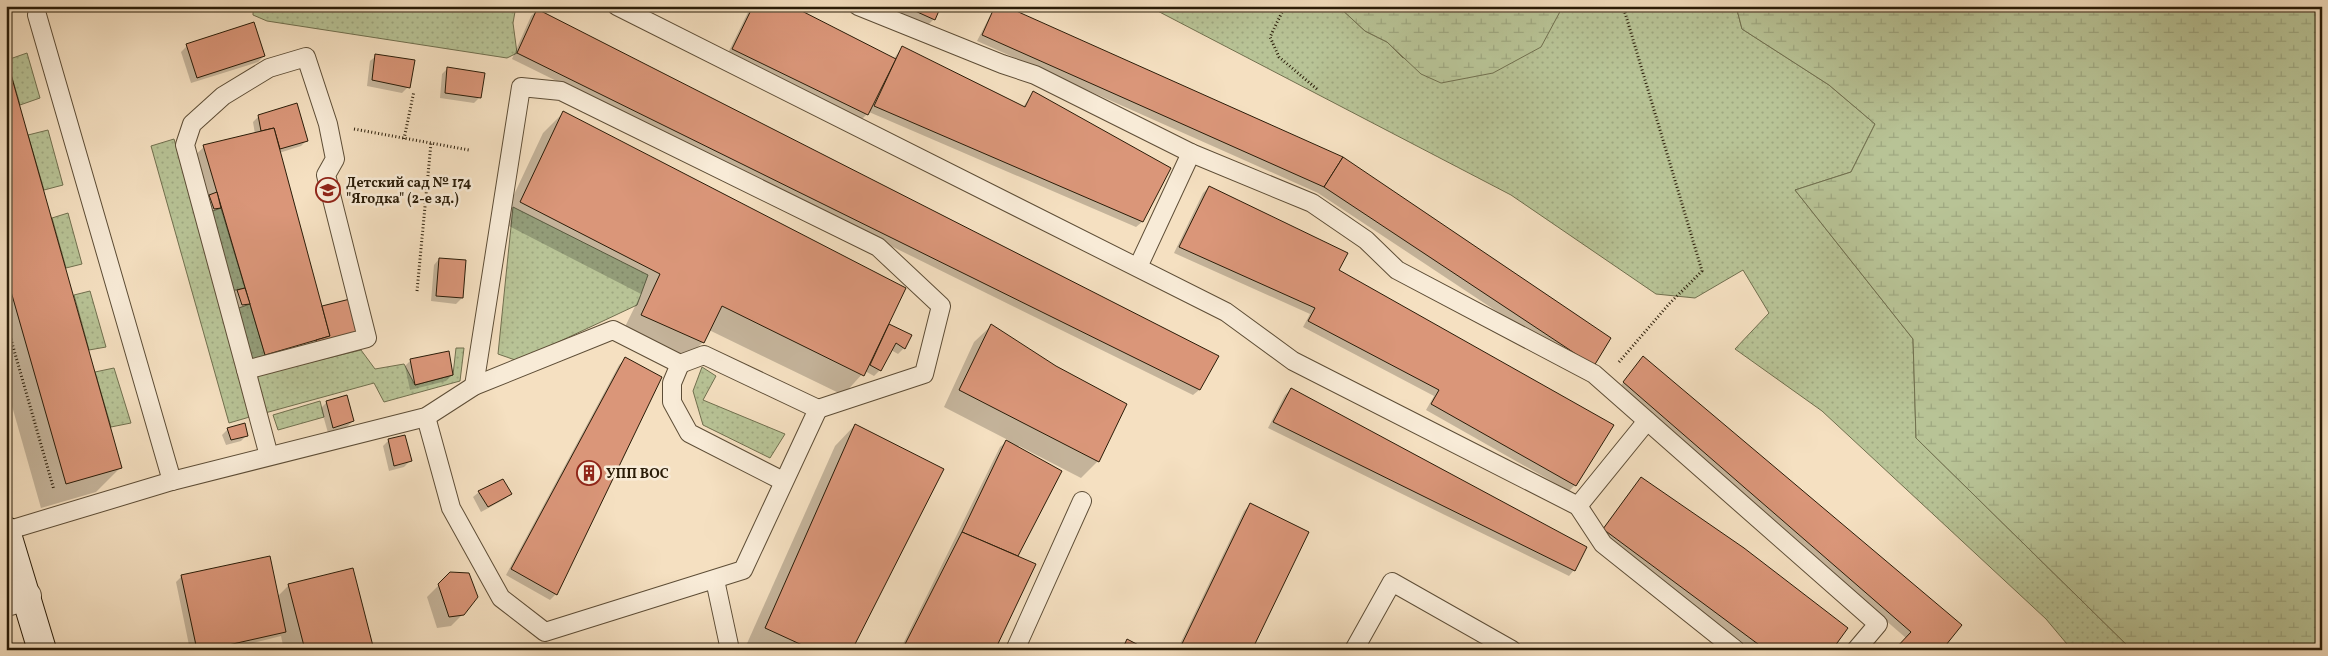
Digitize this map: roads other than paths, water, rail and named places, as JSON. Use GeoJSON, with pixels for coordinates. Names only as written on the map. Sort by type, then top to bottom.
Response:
{"type":"FeatureCollection","features":[{"type":"Feature","properties":{"kind":"street"},"geometry":{"type":"LineString","coordinates":[[6,531],[17,599],[42,650]]}},
{"type":"Feature","properties":{"kind":"lane"},"geometry":{"type":"LineString","coordinates":[[617,6],[1226,312],[1293,361],[1578,506],[1603,544],[1736,650]]}},
{"type":"Feature","properties":{"kind":"lane"},"geometry":{"type":"LineString","coordinates":[[858,6],[1002,64],[1035,75],[1191,153],[1312,203],[1366,240],[1397,270],[1594,374],[1878,624],[1856,650]]}},
{"type":"Feature","properties":{"kind":"lane"},"geometry":{"type":"LineString","coordinates":[[37,15],[172,481]]}},
{"type":"Feature","properties":{"kind":"lane"},"geometry":{"type":"LineString","coordinates":[[246,370],[368,338],[326,175],[335,159],[328,124],[306,57],[269,68],[223,96],[192,124],[185,144],[269,456]]}},
{"type":"Feature","properties":{"kind":"lane"},"geometry":{"type":"LineString","coordinates":[[474,386],[521,88],[561,92],[878,247],[941,306],[924,374],[818,409],[704,355],[680,364],[672,383],[672,402],[689,433],[783,481]]}},
{"type":"Feature","properties":{"kind":"lane"},"geometry":{"type":"LineString","coordinates":[[1138,267],[1191,153]]}},
{"type":"Feature","properties":{"kind":"lane"},"geometry":{"type":"LineString","coordinates":[[6,531],[172,481],[426,417],[474,386],[613,330],[680,364]]}},
{"type":"Feature","properties":{"kind":"lane"},"geometry":{"type":"LineString","coordinates":[[426,417],[451,508],[501,598],[545,632],[743,570],[818,409]]}},
{"type":"Feature","properties":{"kind":"lane"},"geometry":{"type":"LineString","coordinates":[[1578,506],[1647,421]]}},
{"type":"Feature","properties":{"kind":"lane"},"geometry":{"type":"LineString","coordinates":[[1015,650],[1082,501]]}},
{"type":"Feature","properties":{"kind":"lane"},"geometry":{"type":"LineString","coordinates":[[715,580],[730,650]]}},
{"type":"Feature","properties":{"kind":"lane"},"geometry":{"type":"LineString","coordinates":[[1354,650],[1392,582],[1512,650]]}},
{"type":"Feature","properties":{"kind":"place","name":"Детский сад № 174 \"Ягодка\" (2-е зд.)"},"geometry":{"type":"Point","coordinates":[328,190]}},
{"type":"Feature","properties":{"kind":"place","name":"УПП ВОС"},"geometry":{"type":"Point","coordinates":[589,473]}}]}
